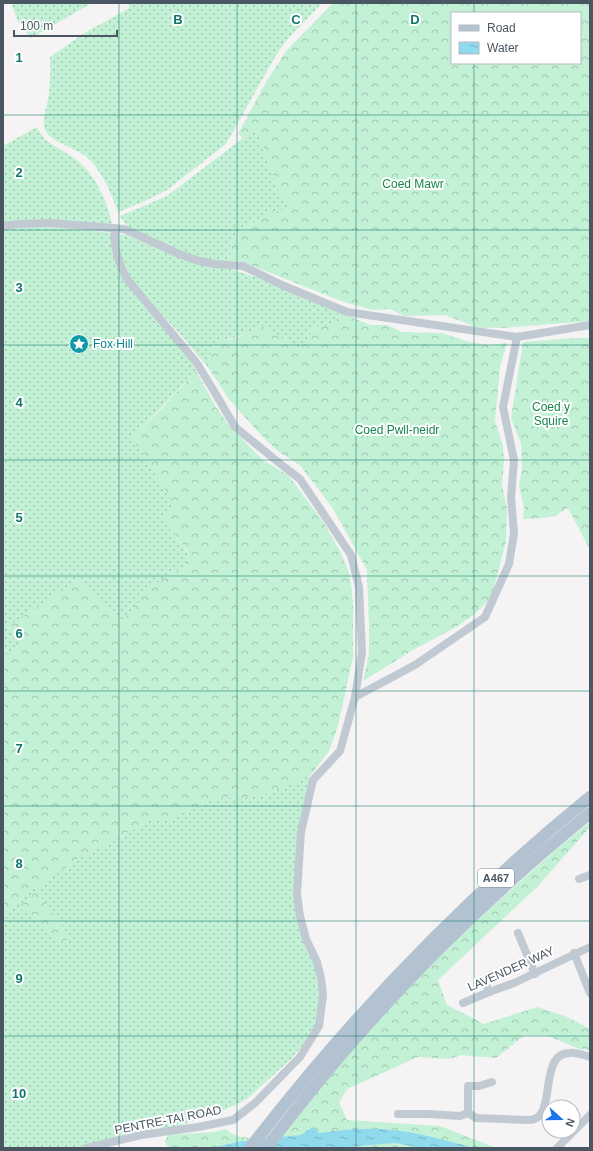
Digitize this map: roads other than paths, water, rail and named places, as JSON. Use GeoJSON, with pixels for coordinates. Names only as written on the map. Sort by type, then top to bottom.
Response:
{"type":"FeatureCollection","features":[{"type":"Feature","properties":{"kind":"main road","name":"A467"},"geometry":{"type":"LineString","coordinates":[[250,1148],[332,1046],[407,964],[545,833],[590,797]]}},
{"type":"Feature","properties":{"kind":"main road","name":"A467"},"geometry":{"type":"LineString","coordinates":[[266,1148],[308,1093],[360,1032],[416,973],[499,892],[553,843],[590,813]]}},
{"type":"Feature","properties":{"kind":"street"},"geometry":{"type":"LineString","coordinates":[[3,226],[51,223],[124,229],[179,254],[196,260],[214,264],[243,266],[282,285],[347,312],[517,337],[590,325]]}},
{"type":"Feature","properties":{"kind":"street","name":"PENTRE-TAI ROAD"},"geometry":{"type":"LineString","coordinates":[[87,1148],[141,1135],[198,1127],[233,1120],[255,1103],[300,1057],[319,1026],[323,995],[321,978],[317,962],[306,939],[300,916],[297,894],[302,832],[313,780],[340,751],[355,697],[362,652],[359,587],[351,555],[300,479],[235,427],[196,362],[127,279],[119,266],[115,249],[116,228]]}},
{"type":"Feature","properties":{"kind":"street"},"geometry":{"type":"LineString","coordinates":[[355,697],[415,665],[486,617],[509,564],[514,533],[511,498],[514,460],[503,408],[517,337]]}},
{"type":"Feature","properties":{"kind":"street"},"geometry":{"type":"LineString","coordinates":[[579,879],[590,875]]}},
{"type":"Feature","properties":{"kind":"street"},"geometry":{"type":"LineString","coordinates":[[518,933],[534,974]]}},
{"type":"Feature","properties":{"kind":"street","name":"LAVENDER WAY"},"geometry":{"type":"LineString","coordinates":[[463,1003],[514,983],[574,953],[590,947]]}},
{"type":"Feature","properties":{"kind":"street"},"geometry":{"type":"LineString","coordinates":[[574,953],[590,993]]}},
{"type":"Feature","properties":{"kind":"street"},"geometry":{"type":"LineString","coordinates":[[485,981],[489,992]]}},
{"type":"Feature","properties":{"kind":"street"},"geometry":{"type":"LineString","coordinates":[[492,1082],[479,1086],[464,1086],[468,1113],[476,1118],[535,1119],[541,1115],[545,1104],[552,1065],[559,1056],[568,1052],[590,1057]]}},
{"type":"Feature","properties":{"kind":"street"},"geometry":{"type":"LineString","coordinates":[[398,1114],[460,1116],[468,1113]]}},
{"type":"Feature","properties":{"kind":"street"},"geometry":{"type":"LineString","coordinates":[[557,1148],[590,1115]]}},
{"type":"Feature","properties":{"kind":"water"},"geometry":{"type":"Polygon","coordinates":[[[313,1127],[319,1133],[365,1129],[403,1131],[474,1148],[422,1148],[395,1143],[334,1148],[211,1148],[242,1141],[301,1135],[313,1127]]]}},
{"type":"Feature","properties":{"kind":"place","name":"Fox Hill"},"geometry":{"type":"Point","coordinates":[79,344]}},
{"type":"Feature","properties":{"kind":"park label","name":"Coed Mawr"},"geometry":{"type":"Point","coordinates":[413,184]}},
{"type":"Feature","properties":{"kind":"park label","name":"Coed y Squire"},"geometry":{"type":"Point","coordinates":[551,414]}},
{"type":"Feature","properties":{"kind":"park label","name":"Coed Pwll-neidr"},"geometry":{"type":"Point","coordinates":[397,430]}}]}
